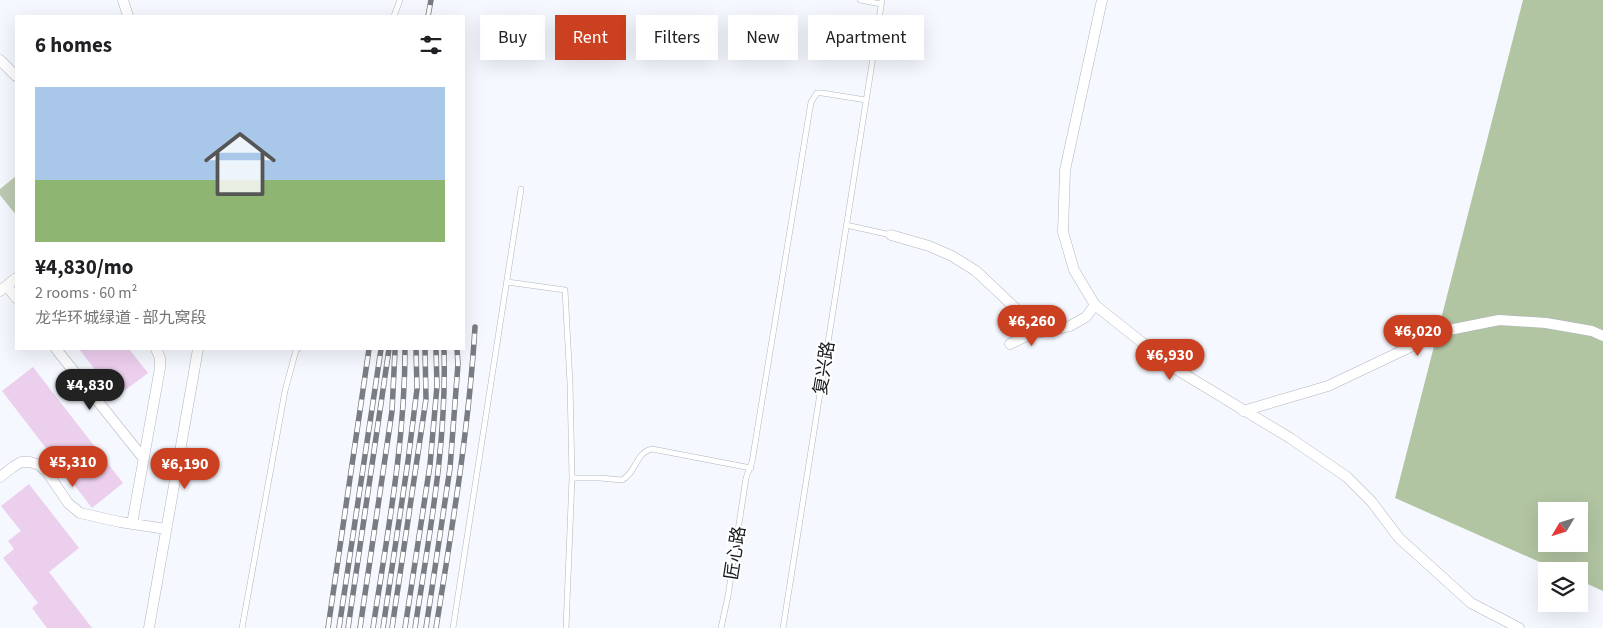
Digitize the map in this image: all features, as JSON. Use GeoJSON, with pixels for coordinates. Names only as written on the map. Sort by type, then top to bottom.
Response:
{"type":"FeatureCollection","features":[{"type":"Feature","properties":{"kind":"street"},"geometry":{"type":"LineString","coordinates":[[123,0],[128,15]]}},
{"type":"Feature","properties":{"kind":"street"},"geometry":{"type":"LineString","coordinates":[[1102,0],[1065,170],[1063,232],[1074,270],[1095,305],[1174,368],[1290,438],[1347,477],[1371,501],[1399,538],[1471,603],[1519,628]]}},
{"type":"Feature","properties":{"kind":"street"},"geometry":{"type":"LineString","coordinates":[[0,60],[15,75]]}},
{"type":"Feature","properties":{"kind":"street"},"geometry":{"type":"LineString","coordinates":[[891,235],[929,246],[952,256],[976,272],[1030,322],[1050,331]]}},
{"type":"Feature","properties":{"kind":"street"},"geometry":{"type":"LineString","coordinates":[[15,279],[3,289],[15,297]]}},
{"type":"Feature","properties":{"kind":"street"},"geometry":{"type":"LineString","coordinates":[[1010,344],[1033,334],[1070,326],[1086,317],[1095,305]]}},
{"type":"Feature","properties":{"kind":"street"},"geometry":{"type":"LineString","coordinates":[[1242,410],[1328,386],[1444,331],[1499,320],[1546,323],[1592,331],[1603,336]]}},
{"type":"Feature","properties":{"kind":"street"},"geometry":{"type":"LineString","coordinates":[[57,350],[144,459]]}},
{"type":"Feature","properties":{"kind":"street"},"geometry":{"type":"LineString","coordinates":[[132,524],[160,368],[160,358],[156,350]]}},
{"type":"Feature","properties":{"kind":"street"},"geometry":{"type":"LineString","coordinates":[[149,628],[198,350]]}},
{"type":"Feature","properties":{"kind":"street"},"geometry":{"type":"LineString","coordinates":[[0,477],[21,462],[30,462],[39,465],[47,472],[68,503],[80,513],[166,529]]}},
{"type":"Feature","properties":{"kind":"lane"},"geometry":{"type":"LineString","coordinates":[[394,15],[400,0]]}},
{"type":"Feature","properties":{"kind":"lane"},"geometry":{"type":"LineString","coordinates":[[860,0],[882,2]]}},
{"type":"Feature","properties":{"kind":"lane","name":"复兴路"},"geometry":{"type":"LineString","coordinates":[[783,628],[882,2]]}},
{"type":"Feature","properties":{"kind":"lane","name":"匠心路"},"geometry":{"type":"LineString","coordinates":[[721,628],[728,596],[746,478],[750,468],[811,102],[817,93],[866,100]]}},
{"type":"Feature","properties":{"kind":"lane"},"geometry":{"type":"LineString","coordinates":[[453,628],[521,189]]}},
{"type":"Feature","properties":{"kind":"lane"},"geometry":{"type":"LineString","coordinates":[[846,225],[891,235]]}},
{"type":"Feature","properties":{"kind":"lane"},"geometry":{"type":"LineString","coordinates":[[507,282],[565,290],[570,383],[572,478],[566,628]]}},
{"type":"Feature","properties":{"kind":"lane"},"geometry":{"type":"LineString","coordinates":[[242,628],[284,391],[296,350]]}},
{"type":"Feature","properties":{"kind":"lane"},"geometry":{"type":"LineString","coordinates":[[572,478],[622,480],[630,474],[643,453],[652,449],[750,468]]}},
{"type":"Feature","properties":{"kind":"green space"},"geometry":{"type":"Polygon","coordinates":[[[1523,0],[1603,0],[1603,591],[1588,584],[1588,562],[1540,562],[1395,498],[1523,0]]]}},
{"type":"Feature","properties":{"kind":"green space"},"geometry":{"type":"Polygon","coordinates":[[[15,177],[15,214],[0,195],[0,189],[15,177]]]}},
{"type":"Feature","properties":{"kind":"building"},"geometry":{"type":"Polygon","coordinates":[[[80,350],[130,350],[148,373],[116,397],[80,350]]]}},
{"type":"Feature","properties":{"kind":"building"},"geometry":{"type":"Polygon","coordinates":[[[33,367],[123,483],[92,508],[2,391],[33,367]]]}},
{"type":"Feature","properties":{"kind":"building"},"geometry":{"type":"Polygon","coordinates":[[[29,484],[79,548],[49,572],[92,628],[47,628],[32,608],[38,603],[3,558],[14,549],[8,541],[21,531],[1,506],[29,484]]]}},
{"type":"Feature","properties":{"kind":"railway"},"geometry":{"type":"LineString","coordinates":[[428,15],[431,0]]}},
{"type":"Feature","properties":{"kind":"railway"},"geometry":{"type":"LineString","coordinates":[[436,628],[469,403],[475,327]]}},
{"type":"Feature","properties":{"kind":"railway"},"geometry":{"type":"LineString","coordinates":[[328,628],[369,350]]}},
{"type":"Feature","properties":{"kind":"railway"},"geometry":{"type":"LineString","coordinates":[[339,628],[381,350]]}},
{"type":"Feature","properties":{"kind":"railway"},"geometry":{"type":"LineString","coordinates":[[348,628],[389,350]]}},
{"type":"Feature","properties":{"kind":"railway"},"geometry":{"type":"LineString","coordinates":[[373,628],[399,454],[405,350]]}},
{"type":"Feature","properties":{"kind":"railway"},"geometry":{"type":"LineString","coordinates":[[383,628],[417,389],[416,350]]}},
{"type":"Feature","properties":{"kind":"railway"},"geometry":{"type":"LineString","coordinates":[[392,628],[426,399],[425,350]]}},
{"type":"Feature","properties":{"kind":"railway"},"geometry":{"type":"LineString","coordinates":[[405,628],[430,465],[437,386],[436,350]]}},
{"type":"Feature","properties":{"kind":"railway"},"geometry":{"type":"LineString","coordinates":[[415,628],[440,454],[443,419],[444,350]]}},
{"type":"Feature","properties":{"kind":"railway"},"geometry":{"type":"LineString","coordinates":[[426,628],[450,468],[458,364],[457,350]]}},
{"type":"Feature","properties":{"kind":"railway"},"geometry":{"type":"LineString","coordinates":[[360,628],[392,411],[395,351]]}}]}
